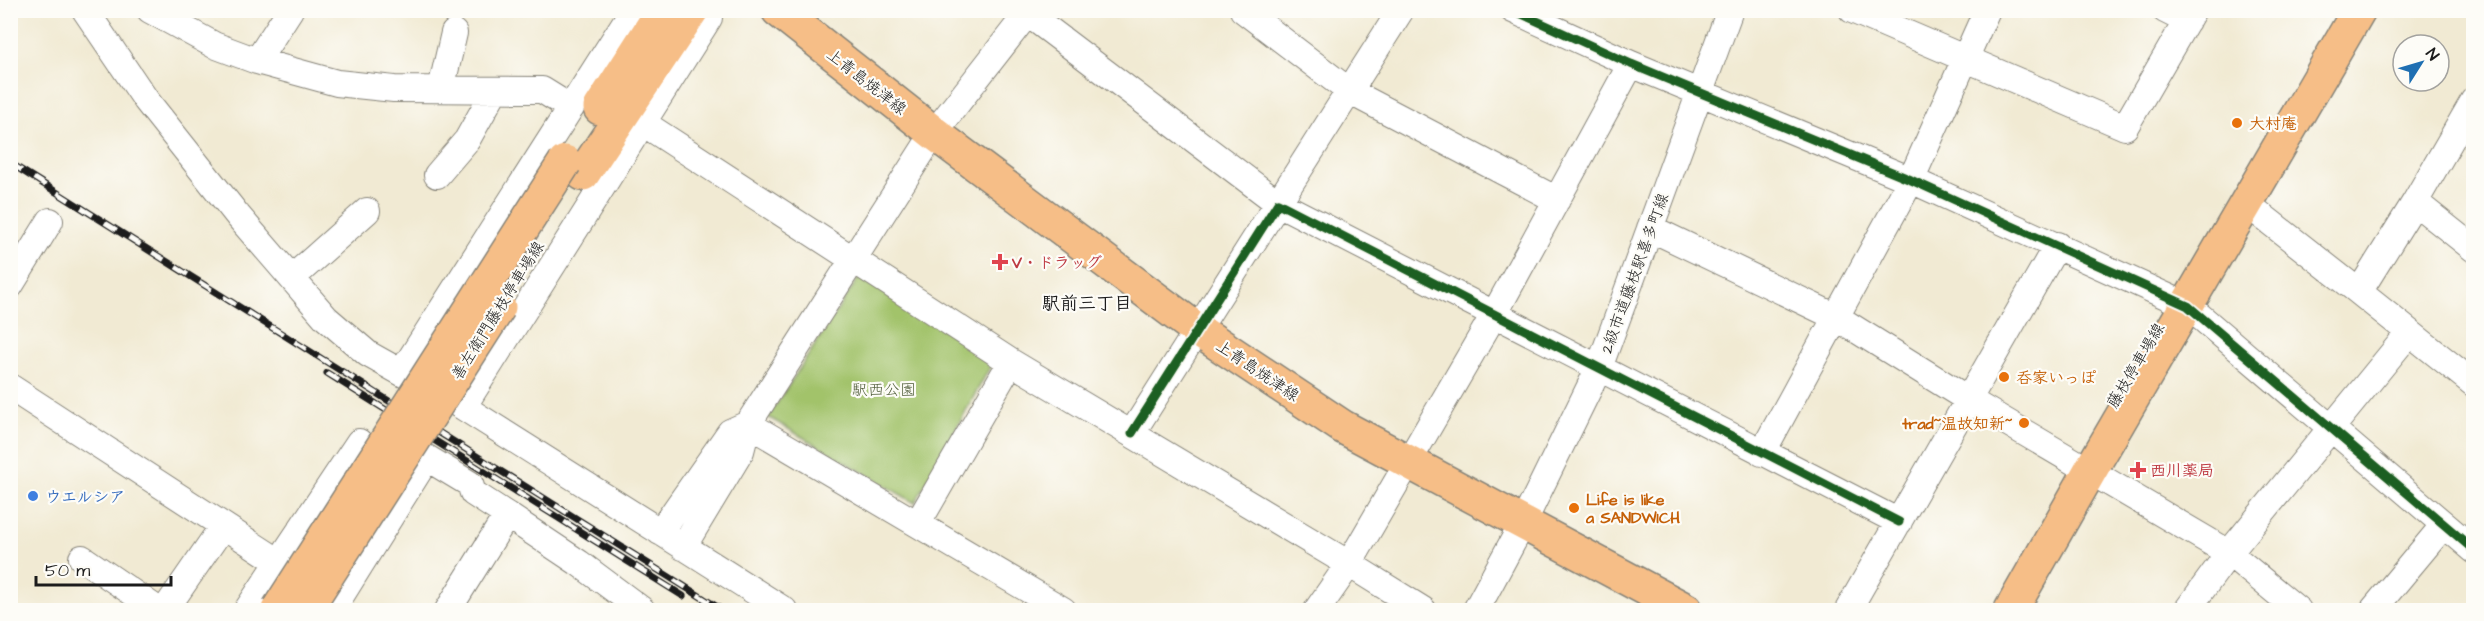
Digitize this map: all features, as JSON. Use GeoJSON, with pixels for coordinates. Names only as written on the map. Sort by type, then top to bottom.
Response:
{"type":"FeatureCollection","features":[{"type":"Feature","properties":{"kind":"main road","name":"善左衛門藤枝停車場線"},"geometry":{"type":"LineString","coordinates":[[305,610],[574,168],[663,10]]}},
{"type":"Feature","properties":{"kind":"main road","name":"善左衛門藤枝停車場線"},"geometry":{"type":"LineString","coordinates":[[278,610],[574,168],[692,10]]}},
{"type":"Feature","properties":{"kind":"main road","name":"上青島焼津線"},"geometry":{"type":"LineString","coordinates":[[778,10],[934,133],[1196,328],[1343,427],[1686,610]]}},
{"type":"Feature","properties":{"kind":"main road","name":"藤枝停車場線"},"geometry":{"type":"LineString","coordinates":[[2011,610],[2359,10]]}},
{"type":"Feature","properties":{"kind":"street"},"geometry":{"type":"LineString","coordinates":[[85,10],[146,100],[238,216],[327,318],[368,354],[463,407],[784,610]]}},
{"type":"Feature","properties":{"kind":"street"},"geometry":{"type":"LineString","coordinates":[[257,61],[290,10]]}},
{"type":"Feature","properties":{"kind":"street"},"geometry":{"type":"LineString","coordinates":[[402,372],[633,10]]}},
{"type":"Feature","properties":{"kind":"street"},"geometry":{"type":"LineString","coordinates":[[463,407],[709,18],[709,10]]}},
{"type":"Feature","properties":{"kind":"street"},"geometry":{"type":"LineString","coordinates":[[1243,10],[1349,91],[1557,200]]}},
{"type":"Feature","properties":{"kind":"street"},"geometry":{"type":"LineString","coordinates":[[1131,433],[1401,10]]}},
{"type":"Feature","properties":{"kind":"street","name":"2級市道藤枝駅喜多町線"},"geometry":{"type":"LineString","coordinates":[[1476,610],[1523,523],[1599,368],[1730,10]]}},
{"type":"Feature","properties":{"kind":"street"},"geometry":{"type":"LineString","coordinates":[[1852,10],[2125,127],[2181,14]]}},
{"type":"Feature","properties":{"kind":"street"},"geometry":{"type":"LineString","coordinates":[[1762,453],[1911,180],[1987,10]]}},
{"type":"Feature","properties":{"kind":"street"},"geometry":{"type":"LineString","coordinates":[[155,11],[214,45],[257,61],[337,83],[394,88],[542,90],[571,108]]}},
{"type":"Feature","properties":{"kind":"street"},"geometry":{"type":"LineString","coordinates":[[683,547],[741,451],[748,424],[851,259],[934,133],[1027,12],[1278,203],[1899,522]]}},
{"type":"Feature","properties":{"kind":"street"},"geometry":{"type":"LineString","coordinates":[[1506,15],[1911,180],[2188,306],[2474,550]]}},
{"type":"Feature","properties":{"kind":"street"},"geometry":{"type":"LineString","coordinates":[[441,89],[454,33]]}},
{"type":"Feature","properties":{"kind":"street"},"geometry":{"type":"LineString","coordinates":[[1317,610],[1349,564],[1409,463],[1495,313],[1631,64]]}},
{"type":"Feature","properties":{"kind":"street"},"geometry":{"type":"LineString","coordinates":[[437,174],[467,140],[495,90]]}},
{"type":"Feature","properties":{"kind":"street"},"geometry":{"type":"LineString","coordinates":[[2359,292],[2471,110]]}},
{"type":"Feature","properties":{"kind":"street"},"geometry":{"type":"LineString","coordinates":[[643,123],[1011,362],[1423,610]]}},
{"type":"Feature","properties":{"kind":"street"},"geometry":{"type":"LineString","coordinates":[[2415,202],[2474,249]]}},
{"type":"Feature","properties":{"kind":"street"},"geometry":{"type":"LineString","coordinates":[[2247,204],[2474,384]]}},
{"type":"Feature","properties":{"kind":"street"},"geometry":{"type":"LineString","coordinates":[[292,278],[367,211]]}},
{"type":"Feature","properties":{"kind":"street"},"geometry":{"type":"LineString","coordinates":[[10,286],[50,221]]}},
{"type":"Feature","properties":{"kind":"street"},"geometry":{"type":"LineString","coordinates":[[1650,228],[1836,317],[1969,400],[2229,553],[2298,610]]}},
{"type":"Feature","properties":{"kind":"street"},"geometry":{"type":"LineString","coordinates":[[1848,610],[2056,245]]}},
{"type":"Feature","properties":{"kind":"street"},"geometry":{"type":"LineString","coordinates":[[2187,610],[2229,553],[2409,333]]}},
{"type":"Feature","properties":{"kind":"street"},"geometry":{"type":"LineString","coordinates":[[918,523],[1011,362]]}},
{"type":"Feature","properties":{"kind":"street"},"geometry":{"type":"LineString","coordinates":[[10,387],[273,558]]}},
{"type":"Feature","properties":{"kind":"street"},"geometry":{"type":"LineString","coordinates":[[748,424],[1063,610]]}},
{"type":"Feature","properties":{"kind":"street"},"geometry":{"type":"LineString","coordinates":[[660,532],[730,432],[748,424]]}},
{"type":"Feature","properties":{"kind":"street"},"geometry":{"type":"LineString","coordinates":[[247,610],[359,442]]}},
{"type":"Feature","properties":{"kind":"street"},"geometry":{"type":"LineString","coordinates":[[342,607],[427,458],[470,484],[473,493],[579,563],[642,610]]}},
{"type":"Feature","properties":{"kind":"street"},"geometry":{"type":"LineString","coordinates":[[448,610],[507,515]]}},
{"type":"Feature","properties":{"kind":"street"},"geometry":{"type":"LineString","coordinates":[[165,610],[223,526]]}},
{"type":"Feature","properties":{"kind":"street"},"geometry":{"type":"LineString","coordinates":[[2373,610],[2444,526]]}},
{"type":"Feature","properties":{"kind":"street"},"geometry":{"type":"LineString","coordinates":[[82,558],[158,610]]}},
{"type":"Feature","properties":{"kind":"path"},"geometry":{"type":"LineString","coordinates":[[1478,10],[1506,15]]}},
{"type":"Feature","properties":{"kind":"green space","name":"駅西公園"},"geometry":{"type":"Polygon","coordinates":[[[859,277],[994,360],[915,503],[768,417],[859,277]]]}},
{"type":"Feature","properties":{"kind":"railway"},"geometry":{"type":"LineString","coordinates":[[10,163],[722,610]]}},
{"type":"Feature","properties":{"kind":"railway"},"geometry":{"type":"LineString","coordinates":[[327,373],[683,596]]}},
{"type":"Feature","properties":{"kind":"cycle path"},"geometry":{"type":"LineString","coordinates":[[1513,10],[1631,64],[1911,180],[2188,306],[2474,550]]}},
{"type":"Feature","properties":{"kind":"cycle path"},"geometry":{"type":"LineString","coordinates":[[1132,433],[1278,203],[1899,522]]}},
{"type":"Feature","properties":{"kind":"place","name":"大村庵"},"geometry":{"type":"Point","coordinates":[2237,123]}},
{"type":"Feature","properties":{"kind":"place","name":"V・ドラッグ"},"geometry":{"type":"Point","coordinates":[1000,262]}},
{"type":"Feature","properties":{"kind":"place","name":"呑家いっぽ"},"geometry":{"type":"Point","coordinates":[2004,377]}},
{"type":"Feature","properties":{"kind":"place","name":"trad~温故知新~"},"geometry":{"type":"Point","coordinates":[2024,423]}},
{"type":"Feature","properties":{"kind":"place","name":"西川薬局"},"geometry":{"type":"Point","coordinates":[2138,470]}},
{"type":"Feature","properties":{"kind":"place","name":"ウエルシア"},"geometry":{"type":"Point","coordinates":[33,496]}},
{"type":"Feature","properties":{"kind":"place","name":"Life is like a SANDWICH"},"geometry":{"type":"Point","coordinates":[1574,508]}},
{"type":"Feature","properties":{"kind":"district","name":"駅前三丁目"},"geometry":{"type":"Point","coordinates":[1087,303]}}]}
